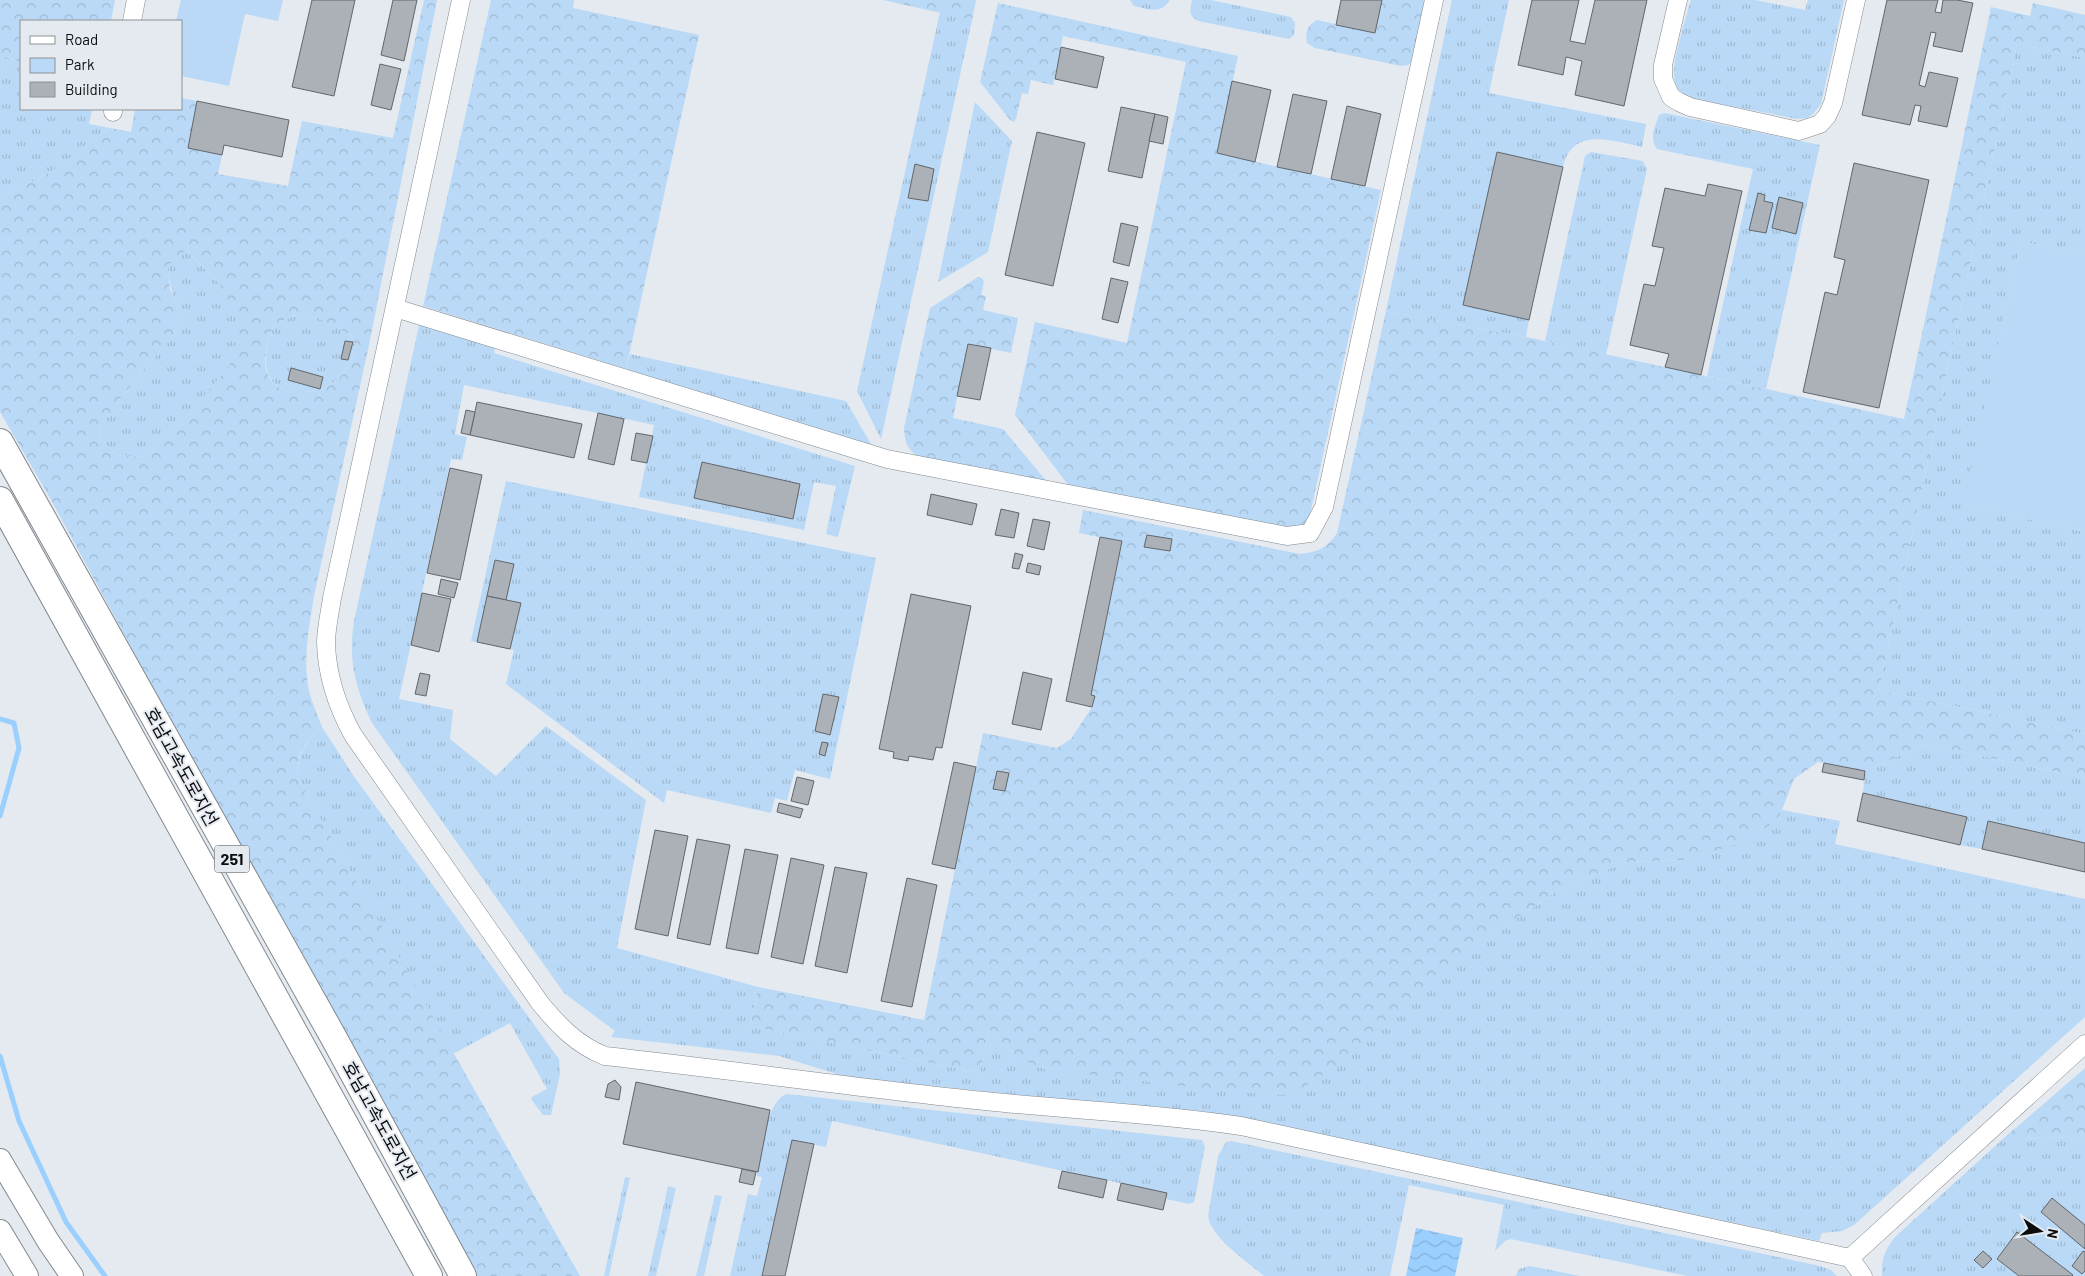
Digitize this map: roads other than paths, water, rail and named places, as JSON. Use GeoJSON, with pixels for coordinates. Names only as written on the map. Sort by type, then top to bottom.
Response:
{"type":"FeatureCollection","features":[{"type":"Feature","properties":{"kind":"highway","name":"호남고속도로지선"},"geometry":{"type":"LineString","coordinates":[[0,442],[334,1040],[463,1276]]}},
{"type":"Feature","properties":{"kind":"highway","name":"호남고속도로지선"},"geometry":{"type":"LineString","coordinates":[[0,500],[130,739],[310,1058],[430,1276]]}},
{"type":"Feature","properties":{"kind":"main road"},"geometry":{"type":"LineString","coordinates":[[0,1160],[48,1241],[72,1276]]}},
{"type":"Feature","properties":{"kind":"main road"},"geometry":{"type":"LineString","coordinates":[[0,1231],[28,1276]]}},
{"type":"Feature","properties":{"kind":"street"},"geometry":{"type":"LineString","coordinates":[[132,20],[136,0]]}},
{"type":"Feature","properties":{"kind":"street"},"geometry":{"type":"LineString","coordinates":[[461,0],[332,598],[326,642],[333,689],[341,713],[352,735],[540,1003],[575,1040],[590,1050],[605,1056],[763,1074],[853,1088],[1026,1106],[1184,1117],[1241,1126],[1850,1258],[1863,1276]]}},
{"type":"Feature","properties":{"kind":"street"},"geometry":{"type":"LineString","coordinates":[[395,308],[887,459],[1287,536],[1310,533],[1324,507],[1434,0]]}},
{"type":"Feature","properties":{"kind":"street"},"geometry":{"type":"LineString","coordinates":[[1678,0],[1663,65],[1663,79],[1671,96],[1690,107],[1799,131],[1820,124],[1827,116],[1833,103],[1856,0]]}},
{"type":"Feature","properties":{"kind":"street"},"geometry":{"type":"LineString","coordinates":[[1850,1258],[2085,1044]]}},
{"type":"Feature","properties":{"kind":"water"},"geometry":{"type":"Polygon","coordinates":[[[1416,1228],[1463,1238],[1455,1276],[1406,1276],[1416,1228]]]}},
{"type":"Feature","properties":{"kind":"waterway"},"geometry":{"type":"LineString","coordinates":[[0,719],[14,723],[19,748],[0,816]]}},
{"type":"Feature","properties":{"kind":"waterway"},"geometry":{"type":"LineString","coordinates":[[0,1056],[19,1121],[66,1222],[105,1276]]}}]}
